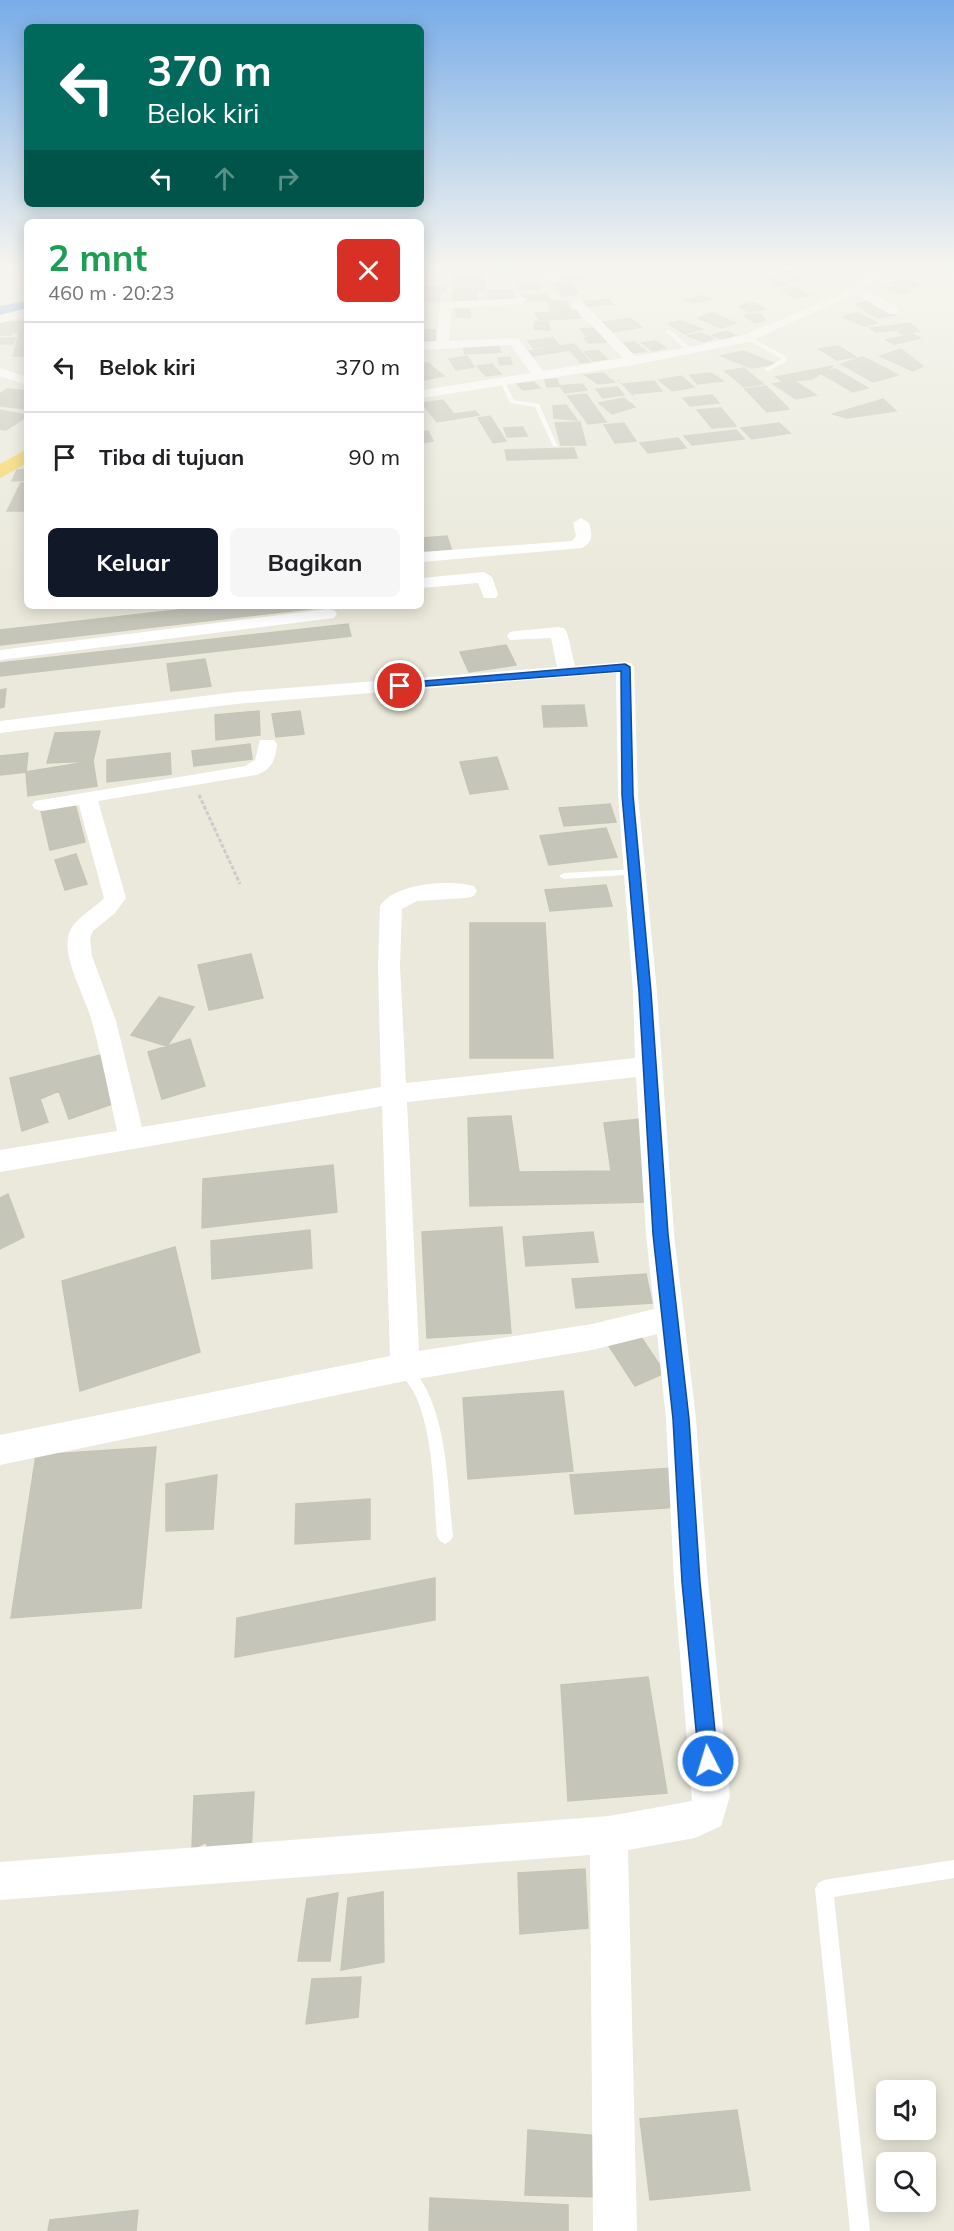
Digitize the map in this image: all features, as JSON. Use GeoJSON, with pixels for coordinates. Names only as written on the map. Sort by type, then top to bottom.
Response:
{"type":"FeatureCollection","features":[{"type":"Feature","properties":{"kind":"highway"},"geometry":{"type":"LineString","coordinates":[[0,458],[24,453]]}},
{"type":"Feature","properties":{"kind":"highway"},"geometry":{"type":"LineString","coordinates":[[0,472],[24,454]]}},
{"type":"Feature","properties":{"kind":"street"},"geometry":{"type":"LineString","coordinates":[[0,372],[24,380]]}},
{"type":"Feature","properties":{"kind":"street"},"geometry":{"type":"LineString","coordinates":[[424,394],[561,372]]}},
{"type":"Feature","properties":{"kind":"street"},"geometry":{"type":"LineString","coordinates":[[424,556],[576,545],[583,541],[584,536],[580,523]]}},
{"type":"Feature","properties":{"kind":"street"},"geometry":{"type":"LineString","coordinates":[[424,584],[484,577],[490,594]]}},
{"type":"Feature","properties":{"kind":"street"},"geometry":{"type":"LineString","coordinates":[[0,655],[328,614]]}},
{"type":"Feature","properties":{"kind":"street"},"geometry":{"type":"LineString","coordinates":[[516,636],[558,632],[567,672]]}},
{"type":"Feature","properties":{"kind":"street"},"geometry":{"type":"LineString","coordinates":[[0,728],[236,698],[625,667],[627,784],[636,872],[660,1234],[681,1419],[691,1582],[712,1796],[708,1813],[695,1819],[609,1835],[0,1881]]}},
{"type":"Feature","properties":{"kind":"street"},"geometry":{"type":"LineString","coordinates":[[42,805],[187,782],[260,767],[267,756],[267,744]]}},
{"type":"Feature","properties":{"kind":"street"},"geometry":{"type":"LineString","coordinates":[[87,797],[115,898],[82,930],[79,948],[104,1021],[132,1137]]}},
{"type":"Feature","properties":{"kind":"street"},"geometry":{"type":"LineString","coordinates":[[405,1368],[389,966],[391,906],[402,896],[420,892],[465,891]]}},
{"type":"Feature","properties":{"kind":"street"},"geometry":{"type":"LineString","coordinates":[[0,1161],[395,1094],[648,1066]]}},
{"type":"Feature","properties":{"kind":"street"},"geometry":{"type":"LineString","coordinates":[[0,1450],[405,1368],[592,1337],[670,1318]]}},
{"type":"Feature","properties":{"kind":"street"},"geometry":{"type":"LineString","coordinates":[[609,1835],[615,2231]]}},
{"type":"Feature","properties":{"kind":"lane"},"geometry":{"type":"LineString","coordinates":[[502,382],[512,402],[537,405],[556,446]]}},
{"type":"Feature","properties":{"kind":"lane"},"geometry":{"type":"LineString","coordinates":[[564,876],[636,872]]}},
{"type":"Feature","properties":{"kind":"lane"},"geometry":{"type":"LineString","coordinates":[[405,1368],[418,1387],[426,1405],[433,1439],[445,1536]]}},
{"type":"Feature","properties":{"kind":"lane"},"geometry":{"type":"LineString","coordinates":[[860,2231],[824,1889],[954,1869]]}},
{"type":"Feature","properties":{"kind":"path"},"geometry":{"type":"LineString","coordinates":[[611,372],[637,400]]}},
{"type":"Feature","properties":{"kind":"path"},"geometry":{"type":"LineString","coordinates":[[187,782],[195,786],[240,884]]}},
{"type":"Feature","properties":{"kind":"building"},"geometry":{"type":"Polygon","coordinates":[[[424,372],[439,372],[444,376],[424,380],[424,372]]]}},
{"type":"Feature","properties":{"kind":"building"},"geometry":{"type":"Polygon","coordinates":[[[483,372],[501,374],[486,376],[483,372]]]}},
{"type":"Feature","properties":{"kind":"building"},"geometry":{"type":"Polygon","coordinates":[[[726,372],[749,372],[763,384],[744,387],[726,372]]]}},
{"type":"Feature","properties":{"kind":"building"},"geometry":{"type":"Polygon","coordinates":[[[801,372],[823,372],[812,379],[783,382],[776,377],[801,372]]]}},
{"type":"Feature","properties":{"kind":"building"},"geometry":{"type":"Polygon","coordinates":[[[840,372],[868,388],[853,392],[820,373],[840,372]]]}},
{"type":"Feature","properties":{"kind":"building"},"geometry":{"type":"Polygon","coordinates":[[[855,372],[892,372],[898,375],[873,382],[855,372]]]}},
{"type":"Feature","properties":{"kind":"building"},"geometry":{"type":"Polygon","coordinates":[[[603,373],[614,382],[598,384],[585,375],[603,373]]]}},
{"type":"Feature","properties":{"kind":"building"},"geometry":{"type":"Polygon","coordinates":[[[711,373],[723,381],[697,384],[690,375],[711,373]]]}},
{"type":"Feature","properties":{"kind":"building"},"geometry":{"type":"Polygon","coordinates":[[[681,376],[694,387],[672,391],[659,380],[681,376]]]}},
{"type":"Feature","properties":{"kind":"building"},"geometry":{"type":"Polygon","coordinates":[[[557,379],[559,386],[547,387],[545,380],[557,379]]]}},
{"type":"Feature","properties":{"kind":"building"},"geometry":{"type":"Polygon","coordinates":[[[793,380],[816,395],[796,399],[773,384],[793,380]]]}},
{"type":"Feature","properties":{"kind":"building"},"geometry":{"type":"Polygon","coordinates":[[[654,381],[662,391],[632,394],[623,384],[654,381]]]}},
{"type":"Feature","properties":{"kind":"building"},"geometry":{"type":"Polygon","coordinates":[[[534,382],[540,388],[523,390],[517,384],[534,382]]]}},
{"type":"Feature","properties":{"kind":"building"},"geometry":{"type":"Polygon","coordinates":[[[582,384],[587,390],[565,393],[560,386],[582,384]]]}},
{"type":"Feature","properties":{"kind":"building"},"geometry":{"type":"Polygon","coordinates":[[[766,386],[789,409],[767,412],[745,389],[766,386]]]}},
{"type":"Feature","properties":{"kind":"building"},"geometry":{"type":"Polygon","coordinates":[[[617,387],[624,395],[603,398],[596,389],[617,387]]]}},
{"type":"Feature","properties":{"kind":"building"},"geometry":{"type":"Polygon","coordinates":[[[7,389],[24,391],[24,409],[0,406],[0,394],[7,389]]]}},
{"type":"Feature","properties":{"kind":"building"},"geometry":{"type":"Polygon","coordinates":[[[586,394],[606,422],[588,424],[568,396],[586,394]]]}},
{"type":"Feature","properties":{"kind":"building"},"geometry":{"type":"Polygon","coordinates":[[[712,395],[719,403],[690,406],[683,398],[712,395]]]}},
{"type":"Feature","properties":{"kind":"building"},"geometry":{"type":"Polygon","coordinates":[[[624,398],[635,407],[612,414],[599,403],[624,398]]]}},
{"type":"Feature","properties":{"kind":"building"},"geometry":{"type":"Polygon","coordinates":[[[883,399],[896,411],[847,418],[833,414],[883,399]]]}},
{"type":"Feature","properties":{"kind":"building"},"geometry":{"type":"Polygon","coordinates":[[[443,400],[453,413],[432,416],[424,403],[443,400]]]}},
{"type":"Feature","properties":{"kind":"building"},"geometry":{"type":"Polygon","coordinates":[[[566,405],[577,420],[554,418],[553,406],[566,405]]]}},
{"type":"Feature","properties":{"kind":"building"},"geometry":{"type":"Polygon","coordinates":[[[721,408],[736,426],[712,428],[697,410],[721,408]]]}},
{"type":"Feature","properties":{"kind":"building"},"geometry":{"type":"Polygon","coordinates":[[[0,410],[24,414],[24,418],[6,430],[0,429],[0,410]]]}},
{"type":"Feature","properties":{"kind":"building"},"geometry":{"type":"Polygon","coordinates":[[[475,411],[479,415],[437,422],[433,417],[475,411]]]}},
{"type":"Feature","properties":{"kind":"building"},"geometry":{"type":"Polygon","coordinates":[[[490,416],[506,441],[493,443],[478,418],[490,416]]]}},
{"type":"Feature","properties":{"kind":"building"},"geometry":{"type":"Polygon","coordinates":[[[580,422],[586,445],[561,445],[555,423],[580,422]]]}},
{"type":"Feature","properties":{"kind":"building"},"geometry":{"type":"Polygon","coordinates":[[[624,423],[636,441],[615,443],[604,425],[624,423]]]}},
{"type":"Feature","properties":{"kind":"building"},"geometry":{"type":"Polygon","coordinates":[[[779,423],[790,433],[752,439],[741,428],[779,423]]]}},
{"type":"Feature","properties":{"kind":"building"},"geometry":{"type":"Polygon","coordinates":[[[523,427],[527,436],[507,437],[504,428],[523,427]]]}},
{"type":"Feature","properties":{"kind":"building"},"geometry":{"type":"Polygon","coordinates":[[[736,430],[744,439],[692,445],[684,436],[736,430]]]}},
{"type":"Feature","properties":{"kind":"building"},"geometry":{"type":"Polygon","coordinates":[[[428,431],[433,441],[424,443],[424,432],[428,431]]]}},
{"type":"Feature","properties":{"kind":"building"},"geometry":{"type":"Polygon","coordinates":[[[678,438],[686,448],[648,453],[640,443],[678,438]]]}},
{"type":"Feature","properties":{"kind":"building"},"geometry":{"type":"Polygon","coordinates":[[[574,448],[577,458],[507,460],[505,450],[574,448]]]}},
{"type":"Feature","properties":{"kind":"building"},"geometry":{"type":"Polygon","coordinates":[[[24,469],[24,480],[12,481],[17,470],[24,469]]]}},
{"type":"Feature","properties":{"kind":"building"},"geometry":{"type":"Polygon","coordinates":[[[21,483],[24,483],[24,511],[7,511],[21,483]]]}},
{"type":"Feature","properties":{"kind":"building"},"geometry":{"type":"Polygon","coordinates":[[[447,536],[452,551],[424,554],[424,538],[447,536]]]}},
{"type":"Feature","properties":{"kind":"building"},"geometry":{"type":"Polygon","coordinates":[[[186,609],[307,609],[0,645],[0,630],[186,609]]]}},
{"type":"Feature","properties":{"kind":"building"},"geometry":{"type":"Polygon","coordinates":[[[348,624],[351,636],[0,676],[0,663],[348,624]]]}},
{"type":"Feature","properties":{"kind":"building"},"geometry":{"type":"Polygon","coordinates":[[[506,645],[516,665],[469,672],[460,652],[506,645]]]}},
{"type":"Feature","properties":{"kind":"building"},"geometry":{"type":"Polygon","coordinates":[[[205,659],[211,686],[171,691],[167,664],[205,659]]]}},
{"type":"Feature","properties":{"kind":"building"},"geometry":{"type":"Polygon","coordinates":[[[6,689],[4,707],[0,708],[0,690],[6,689]]]}},
{"type":"Feature","properties":{"kind":"building"},"geometry":{"type":"Polygon","coordinates":[[[584,705],[587,726],[544,727],[542,706],[584,705]]]}},
{"type":"Feature","properties":{"kind":"building"},"geometry":{"type":"Polygon","coordinates":[[[259,711],[260,735],[216,740],[215,715],[259,711]]]}},
{"type":"Feature","properties":{"kind":"building"},"geometry":{"type":"Polygon","coordinates":[[[300,711],[304,734],[276,737],[272,714],[300,711]]]}},
{"type":"Feature","properties":{"kind":"building"},"geometry":{"type":"Polygon","coordinates":[[[100,731],[93,761],[47,763],[55,733],[100,731]]]}},
{"type":"Feature","properties":{"kind":"building"},"geometry":{"type":"Polygon","coordinates":[[[250,744],[252,759],[194,766],[192,751],[250,744]]]}},
{"type":"Feature","properties":{"kind":"building"},"geometry":{"type":"Polygon","coordinates":[[[28,753],[26,772],[0,775],[0,756],[28,753]]]}},
{"type":"Feature","properties":{"kind":"building"},"geometry":{"type":"Polygon","coordinates":[[[170,753],[171,774],[107,782],[107,760],[170,753]]]}},
{"type":"Feature","properties":{"kind":"building"},"geometry":{"type":"Polygon","coordinates":[[[497,757],[508,789],[470,794],[460,762],[497,757]]]}},
{"type":"Feature","properties":{"kind":"building"},"geometry":{"type":"Polygon","coordinates":[[[93,761],[97,786],[28,796],[26,772],[93,761]]]}},
{"type":"Feature","properties":{"kind":"building"},"geometry":{"type":"Polygon","coordinates":[[[75,804],[85,842],[50,850],[41,811],[75,804]]]}},
{"type":"Feature","properties":{"kind":"building"},"geometry":{"type":"Polygon","coordinates":[[[610,804],[616,822],[564,826],[559,808],[610,804]]]}},
{"type":"Feature","properties":{"kind":"building"},"geometry":{"type":"Polygon","coordinates":[[[606,828],[617,857],[549,865],[540,836],[606,828]]]}},
{"type":"Feature","properties":{"kind":"building"},"geometry":{"type":"Polygon","coordinates":[[[76,854],[87,884],[65,890],[55,860],[76,854]]]}},
{"type":"Feature","properties":{"kind":"building"},"geometry":{"type":"Polygon","coordinates":[[[606,885],[612,906],[550,911],[545,890],[606,885]]]}},
{"type":"Feature","properties":{"kind":"building"},"geometry":{"type":"Polygon","coordinates":[[[470,923],[545,923],[553,1058],[470,1058],[470,923]]]}},
{"type":"Feature","properties":{"kind":"building"},"geometry":{"type":"Polygon","coordinates":[[[251,954],[263,998],[209,1010],[198,965],[251,954]]]}},
{"type":"Feature","properties":{"kind":"building"},"geometry":{"type":"Polygon","coordinates":[[[159,997],[194,1007],[167,1046],[131,1035],[159,997]]]}},
{"type":"Feature","properties":{"kind":"building"},"geometry":{"type":"Polygon","coordinates":[[[190,1039],[205,1086],[162,1099],[148,1052],[190,1039]]]}},
{"type":"Feature","properties":{"kind":"building"},"geometry":{"type":"Polygon","coordinates":[[[101,1055],[118,1102],[69,1119],[59,1091],[40,1099],[48,1122],[22,1131],[10,1078],[101,1055]]]}},
{"type":"Feature","properties":{"kind":"building"},"geometry":{"type":"Polygon","coordinates":[[[511,1116],[519,1172],[611,1171],[604,1123],[640,1119],[652,1202],[470,1206],[468,1118],[511,1116]]]}},
{"type":"Feature","properties":{"kind":"building"},"geometry":{"type":"Polygon","coordinates":[[[333,1165],[337,1212],[202,1228],[203,1179],[333,1165]]]}},
{"type":"Feature","properties":{"kind":"building"},"geometry":{"type":"Polygon","coordinates":[[[8,1194],[24,1237],[0,1249],[0,1198],[8,1194]]]}},
{"type":"Feature","properties":{"kind":"building"},"geometry":{"type":"Polygon","coordinates":[[[502,1227],[511,1333],[427,1338],[422,1232],[502,1227]]]}},
{"type":"Feature","properties":{"kind":"building"},"geometry":{"type":"Polygon","coordinates":[[[310,1230],[312,1268],[212,1279],[211,1241],[310,1230]]]}},
{"type":"Feature","properties":{"kind":"building"},"geometry":{"type":"Polygon","coordinates":[[[593,1232],[598,1262],[526,1266],[523,1237],[593,1232]]]}},
{"type":"Feature","properties":{"kind":"building"},"geometry":{"type":"Polygon","coordinates":[[[175,1247],[200,1352],[80,1391],[62,1281],[175,1247]]]}},
{"type":"Feature","properties":{"kind":"building"},"geometry":{"type":"Polygon","coordinates":[[[646,1274],[652,1303],[576,1308],[572,1279],[646,1274]]]}},
{"type":"Feature","properties":{"kind":"building"},"geometry":{"type":"Polygon","coordinates":[[[639,1334],[665,1373],[635,1386],[609,1346],[639,1334]]]}},
{"type":"Feature","properties":{"kind":"building"},"geometry":{"type":"Polygon","coordinates":[[[563,1391],[573,1471],[468,1479],[463,1398],[563,1391]]]}},
{"type":"Feature","properties":{"kind":"building"},"geometry":{"type":"Polygon","coordinates":[[[156,1447],[141,1608],[11,1618],[36,1455],[156,1447]]]}},
{"type":"Feature","properties":{"kind":"building"},"geometry":{"type":"Polygon","coordinates":[[[673,1468],[680,1507],[575,1514],[570,1475],[673,1468]]]}},
{"type":"Feature","properties":{"kind":"building"},"geometry":{"type":"Polygon","coordinates":[[[217,1475],[213,1529],[166,1531],[166,1484],[217,1475]]]}},
{"type":"Feature","properties":{"kind":"building"},"geometry":{"type":"Polygon","coordinates":[[[370,1499],[370,1539],[295,1544],[296,1504],[370,1499]]]}},
{"type":"Feature","properties":{"kind":"building"},"geometry":{"type":"Polygon","coordinates":[[[435,1578],[435,1620],[235,1657],[237,1618],[435,1578]]]}},
{"type":"Feature","properties":{"kind":"building"},"geometry":{"type":"Polygon","coordinates":[[[648,1677],[667,1793],[568,1801],[561,1685],[648,1677]]]}},
{"type":"Feature","properties":{"kind":"building"},"geometry":{"type":"Polygon","coordinates":[[[254,1792],[251,1852],[207,1856],[207,1842],[192,1849],[194,1796],[254,1792]]]}},
{"type":"Feature","properties":{"kind":"building"},"geometry":{"type":"Polygon","coordinates":[[[585,1869],[588,1928],[520,1934],[518,1873],[585,1869]]]}},
{"type":"Feature","properties":{"kind":"building"},"geometry":{"type":"Polygon","coordinates":[[[383,1892],[384,1962],[341,1970],[348,1898],[383,1892]]]}},
{"type":"Feature","properties":{"kind":"building"},"geometry":{"type":"Polygon","coordinates":[[[338,1893],[330,1961],[298,1961],[307,1899],[338,1893]]]}},
{"type":"Feature","properties":{"kind":"building"},"geometry":{"type":"Polygon","coordinates":[[[361,1977],[358,2017],[306,2024],[312,1979],[361,1977]]]}},
{"type":"Feature","properties":{"kind":"building"},"geometry":{"type":"Polygon","coordinates":[[[737,2110],[750,2190],[650,2200],[640,2119],[737,2110]]]}},
{"type":"Feature","properties":{"kind":"building"},"geometry":{"type":"Polygon","coordinates":[[[528,2130],[600,2136],[601,2197],[525,2195],[528,2130]]]}},
{"type":"Feature","properties":{"kind":"building"},"geometry":{"type":"Polygon","coordinates":[[[430,2198],[568,2205],[568,2231],[429,2231],[430,2198]]]}},
{"type":"Feature","properties":{"kind":"building"},"geometry":{"type":"Polygon","coordinates":[[[138,2210],[136,2231],[48,2231],[50,2220],[138,2210]]]}},
{"type":"Feature","properties":{"kind":"route"},"geometry":{"type":"LineString","coordinates":[[400,686],[625,667],[628,795],[645,992],[660,1234],[681,1419],[691,1582],[708,1761]]}}]}
